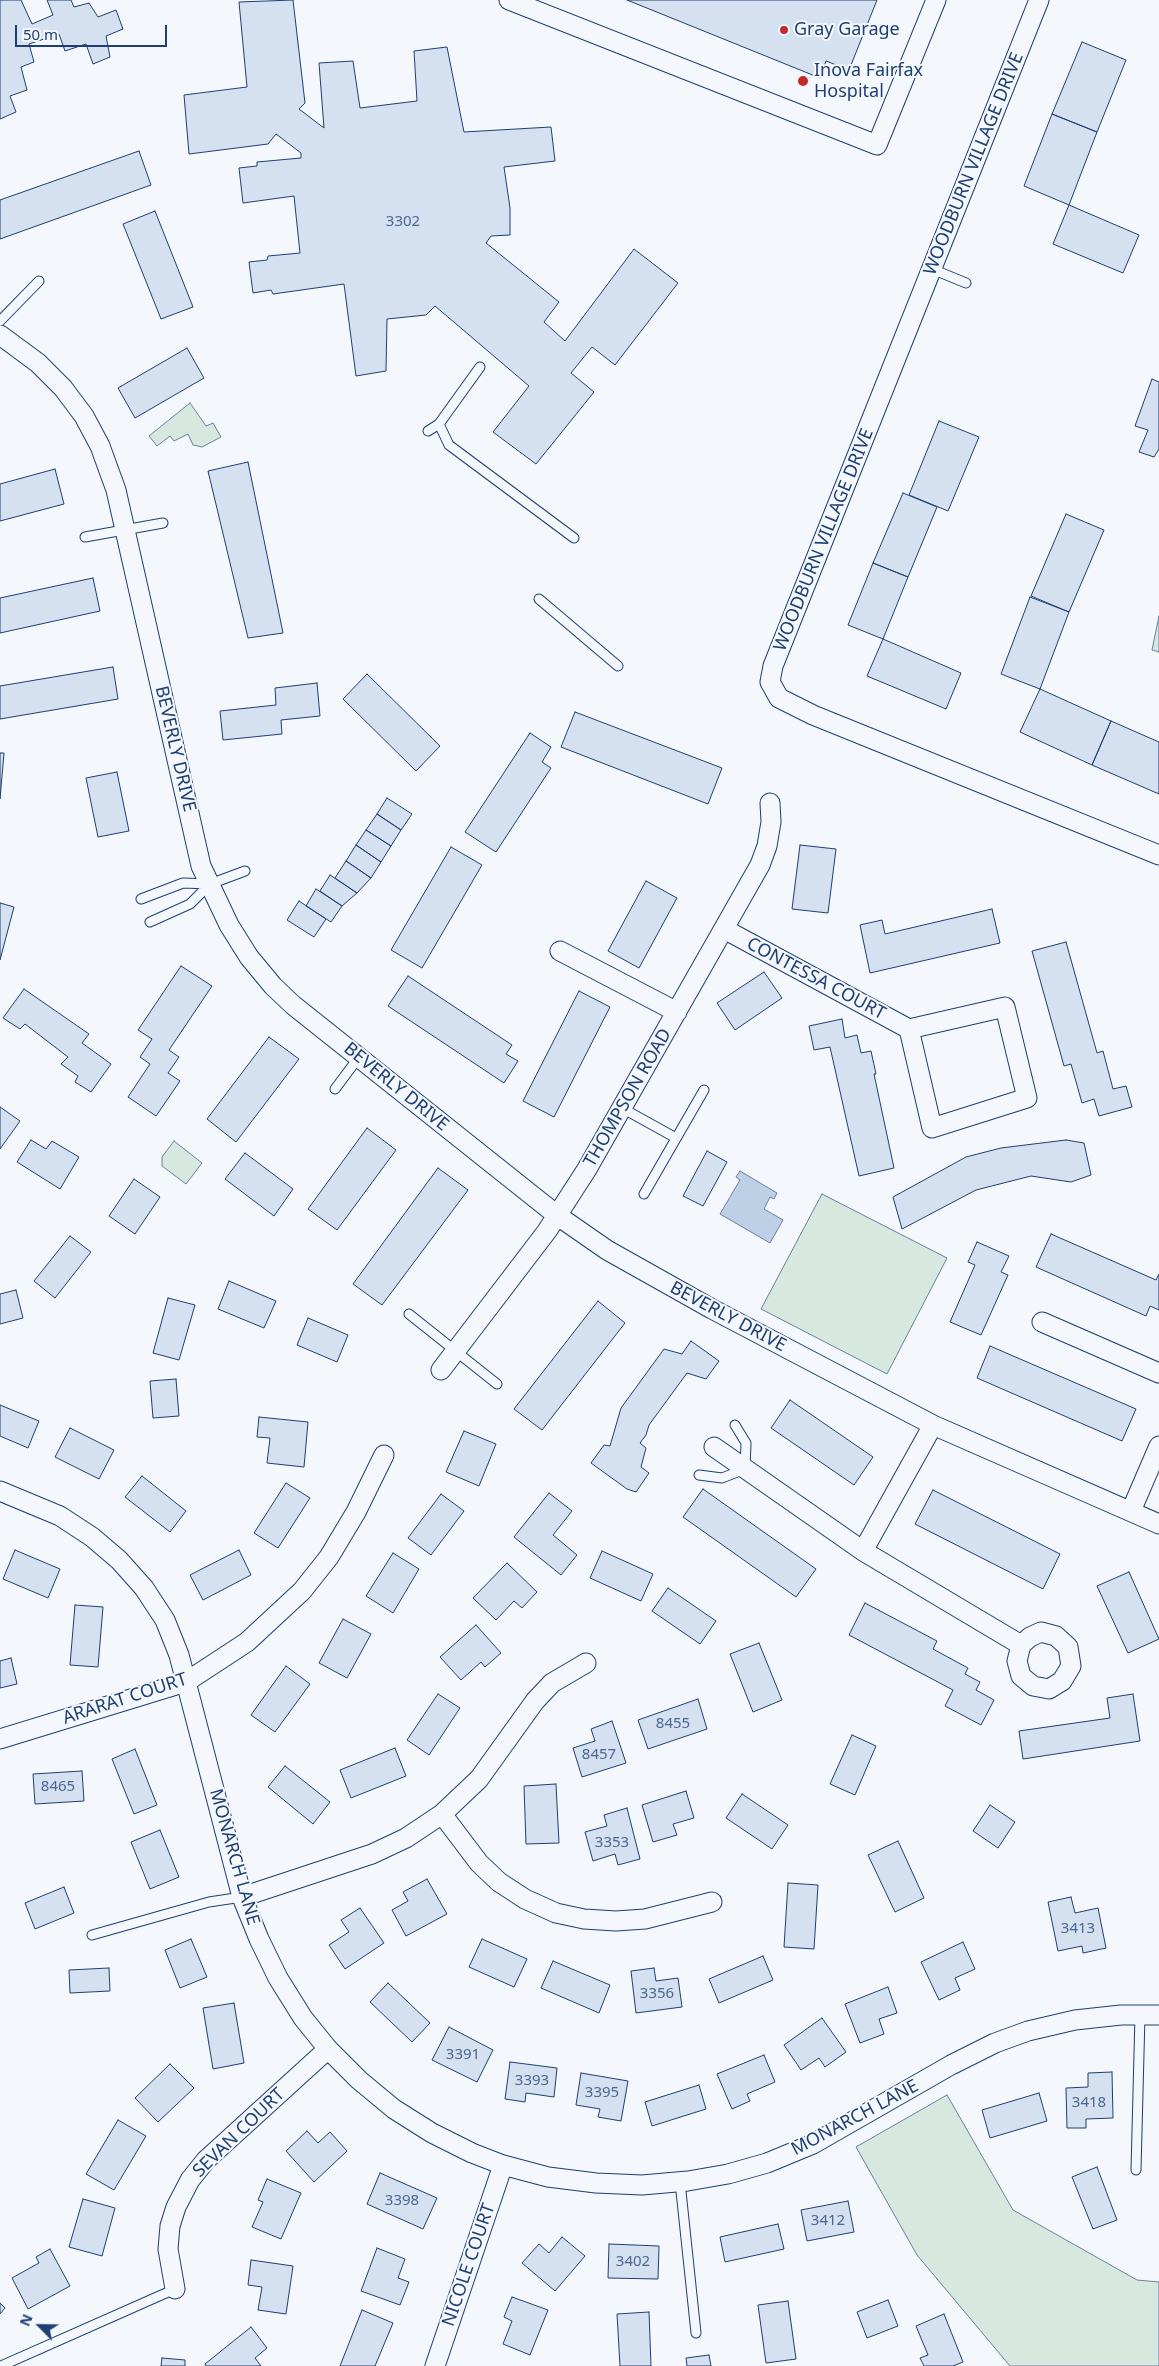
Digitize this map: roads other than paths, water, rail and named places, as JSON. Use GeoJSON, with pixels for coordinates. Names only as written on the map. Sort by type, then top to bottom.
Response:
{"type":"FeatureCollection","features":[{"type":"Feature","properties":{"kind":"street"},"geometry":{"type":"LineString","coordinates":[[509,0],[877,145],[936,0]]}},
{"type":"Feature","properties":{"kind":"street","name":"WOODBURN VILLAGE DRIVE"},"geometry":{"type":"LineString","coordinates":[[1039,0],[773,666],[770,682],[779,698],[813,715],[1159,855]]}},
{"type":"Feature","properties":{"kind":"street","name":"BEVERLY DRIVE"},"geometry":{"type":"LineString","coordinates":[[1,334],[38,363],[62,388],[84,416],[100,446],[116,490],[201,866],[229,925],[249,957],[273,986],[293,1005],[558,1216],[606,1250],[712,1309],[933,1425],[1159,1524]]}},
{"type":"Feature","properties":{"kind":"street","name":"THOMPSON ROAD"},"geometry":{"type":"LineString","coordinates":[[441,1370],[558,1216],[622,1108],[760,865],[767,846],[771,822],[770,803]]}},
{"type":"Feature","properties":{"kind":"street","name":"CONTESSA COURT"},"geometry":{"type":"LineString","coordinates":[[724,929],[909,1030]]}},
{"type":"Feature","properties":{"kind":"street"},"geometry":{"type":"LineString","coordinates":[[560,951],[677,1012]]}},
{"type":"Feature","properties":{"kind":"street"},"geometry":{"type":"LineString","coordinates":[[1005,1007],[1027,1098],[932,1128],[909,1030],[1005,1007]]}},
{"type":"Feature","properties":{"kind":"street"},"geometry":{"type":"LineString","coordinates":[[1042,1322],[1159,1373]]}},
{"type":"Feature","properties":{"kind":"street"},"geometry":{"type":"LineString","coordinates":[[863,1551],[933,1425]]}},
{"type":"Feature","properties":{"kind":"street"},"geometry":{"type":"LineString","coordinates":[[1131,1511],[1159,1446]]}},
{"type":"Feature","properties":{"kind":"street"},"geometry":{"type":"LineString","coordinates":[[714,1447],[863,1551],[1021,1645]]}},
{"type":"Feature","properties":{"kind":"street","name":"ARARAT COURT"},"geometry":{"type":"LineString","coordinates":[[0,1739],[186,1682],[247,1642],[302,1591],[329,1558],[356,1512],[384,1455]]}},
{"type":"Feature","properties":{"kind":"street","name":"MONARCH LANE"},"geometry":{"type":"LineString","coordinates":[[0,1490],[60,1516],[92,1537],[119,1560],[144,1588],[165,1620],[186,1682],[242,1897],[258,1939],[278,1978],[303,2018],[328,2049],[359,2080],[394,2109],[432,2132],[472,2152],[503,2164],[548,2177],[596,2184],[642,2185],[680,2182],[728,2174],[767,2163],[813,2144],[952,2065],[995,2043],[1028,2031],[1075,2020],[1159,2015]]}},
{"type":"Feature","properties":{"kind":"street"},"geometry":{"type":"LineString","coordinates":[[242,1897],[372,1854],[406,1838],[442,1814],[479,1779],[535,1701],[552,1683],[586,1663]]}},
{"type":"Feature","properties":{"kind":"street"},"geometry":{"type":"LineString","coordinates":[[442,1814],[478,1863],[499,1882],[525,1899],[556,1913],[584,1919],[616,1921],[645,1919],[712,1902]]}},
{"type":"Feature","properties":{"kind":"street","name":"SEVAN COURT"},"geometry":{"type":"LineString","coordinates":[[175,2289],[168,2249],[170,2226],[176,2207],[190,2180],[206,2160],[328,2049]]}},
{"type":"Feature","properties":{"kind":"street","name":"NICOLE COURT"},"geometry":{"type":"LineString","coordinates":[[434,2366],[503,2164]]}},
{"type":"Feature","properties":{"kind":"lane"},"geometry":{"type":"LineString","coordinates":[[932,269],[966,283]]}},
{"type":"Feature","properties":{"kind":"lane"},"geometry":{"type":"LineString","coordinates":[[1,334],[40,281]]}},
{"type":"Feature","properties":{"kind":"lane"},"geometry":{"type":"LineString","coordinates":[[428,431],[439,424],[480,367]]}},
{"type":"Feature","properties":{"kind":"lane"},"geometry":{"type":"LineString","coordinates":[[439,424],[449,445],[574,538]]}},
{"type":"Feature","properties":{"kind":"lane"},"geometry":{"type":"LineString","coordinates":[[86,537],[163,523]]}},
{"type":"Feature","properties":{"kind":"lane"},"geometry":{"type":"LineString","coordinates":[[539,599],[618,666]]}},
{"type":"Feature","properties":{"kind":"lane"},"geometry":{"type":"LineString","coordinates":[[141,899],[183,883],[210,884],[245,871]]}},
{"type":"Feature","properties":{"kind":"lane"},"geometry":{"type":"LineString","coordinates":[[150,922],[190,904],[210,884]]}},
{"type":"Feature","properties":{"kind":"lane"},"geometry":{"type":"LineString","coordinates":[[335,1088],[359,1057]]}},
{"type":"Feature","properties":{"kind":"lane"},"geometry":{"type":"LineString","coordinates":[[644,1194],[704,1090]]}},
{"type":"Feature","properties":{"kind":"lane"},"geometry":{"type":"LineString","coordinates":[[622,1108],[676,1138]]}},
{"type":"Feature","properties":{"kind":"lane"},"geometry":{"type":"LineString","coordinates":[[409,1314],[497,1384]]}},
{"type":"Feature","properties":{"kind":"lane"},"geometry":{"type":"LineString","coordinates":[[699,1474],[722,1478],[746,1469],[746,1443],[735,1425]]}},
{"type":"Feature","properties":{"kind":"lane"},"geometry":{"type":"LineString","coordinates":[[92,1935],[209,1902],[242,1897]]}},
{"type":"Feature","properties":{"kind":"lane"},"geometry":{"type":"LineString","coordinates":[[1136,2170],[1140,2015]]}},
{"type":"Feature","properties":{"kind":"lane"},"geometry":{"type":"LineString","coordinates":[[680,2182],[696,2333]]}},
{"type":"Feature","properties":{"kind":"lane"},"geometry":{"type":"LineString","coordinates":[[1,2366],[175,2289]]}},
{"type":"Feature","properties":{"kind":"water"},"geometry":{"type":"Polygon","coordinates":[[[740,1171],[777,1193],[774,1199],[770,1197],[764,1209],[783,1220],[770,1243],[720,1214],[740,1180],[736,1177],[740,1171]]]}},
{"type":"Feature","properties":{"kind":"place","name":"Gray Garage"},"geometry":{"type":"Point","coordinates":[784,30]}},
{"type":"Feature","properties":{"kind":"place","name":"Inova Fairfax Hospital"},"geometry":{"type":"Point","coordinates":[803,81]}}]}
